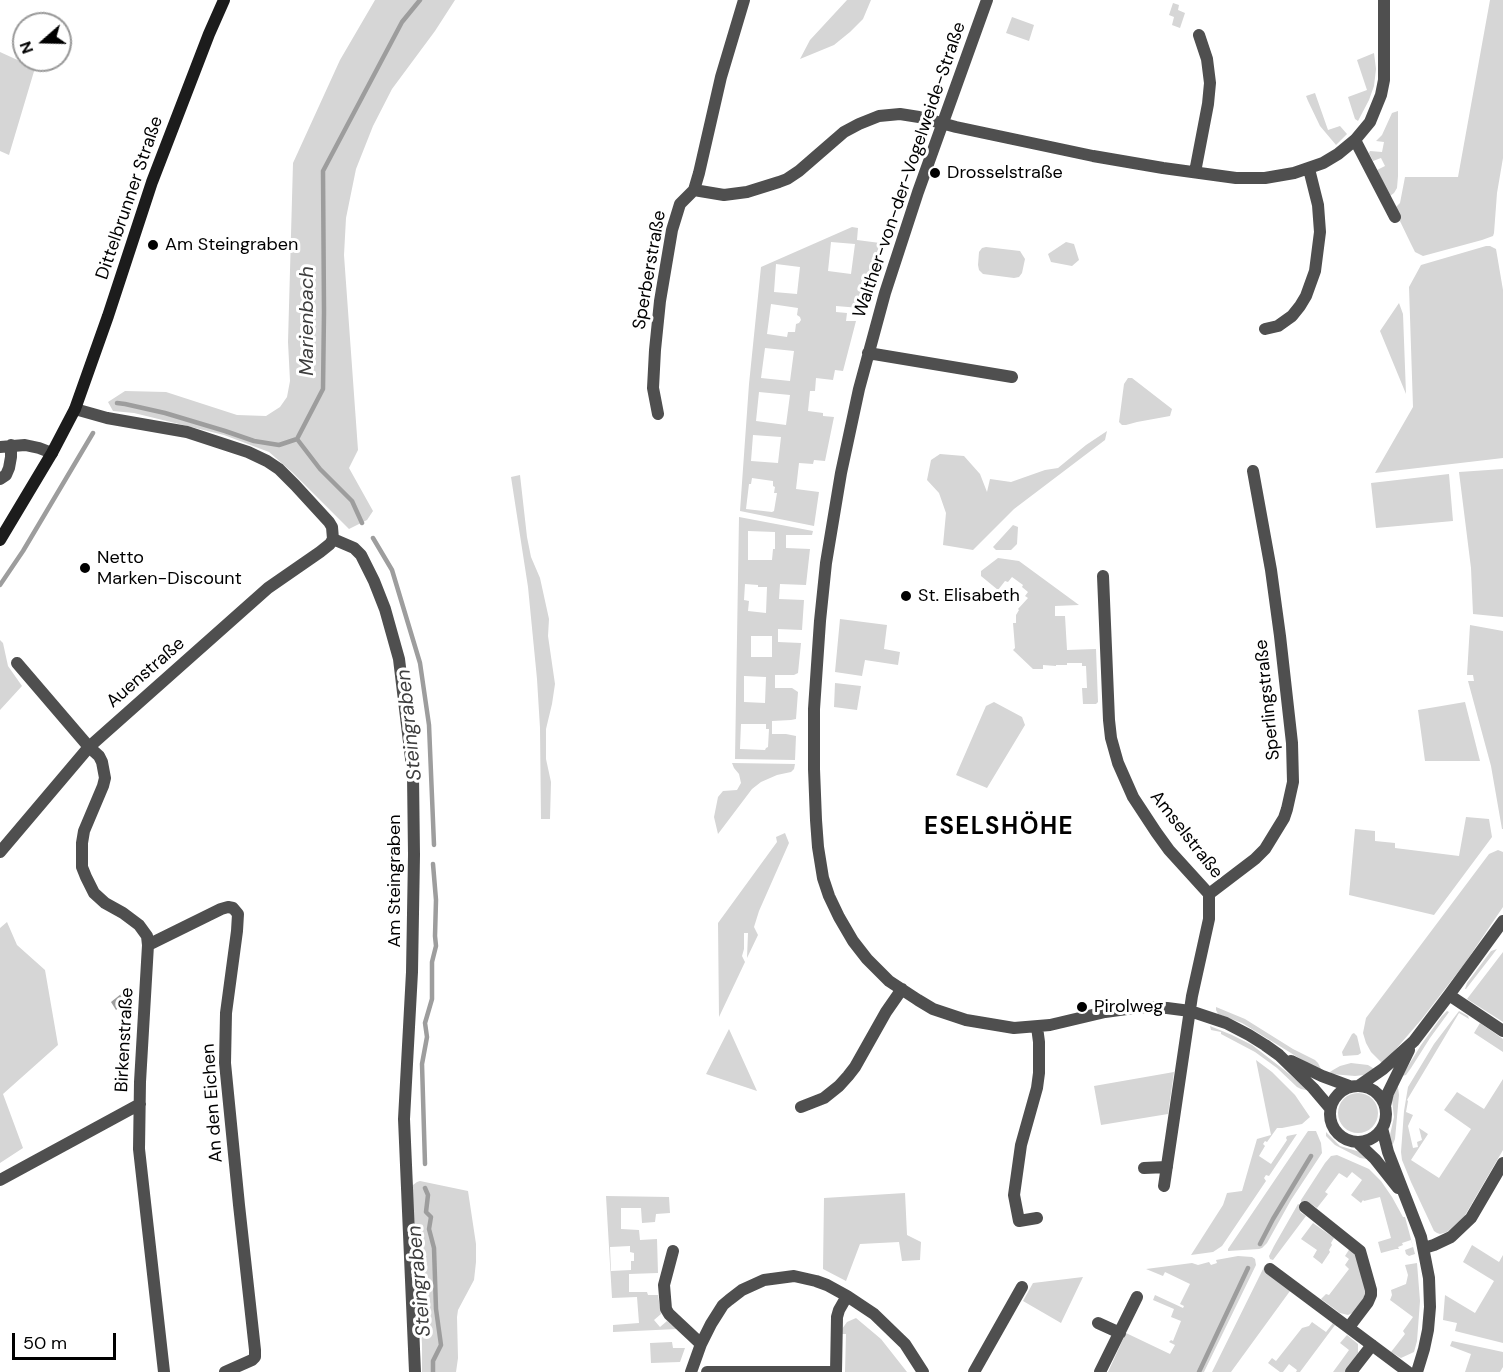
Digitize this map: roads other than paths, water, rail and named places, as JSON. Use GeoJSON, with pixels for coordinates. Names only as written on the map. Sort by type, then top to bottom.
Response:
{"type":"FeatureCollection","features":[{"type":"Feature","properties":{"kind":"street","name":"Dittelbrunner Straße"},"geometry":{"type":"LineString","coordinates":[[0,540],[52,453],[75,409],[103,333],[152,182],[224,0]]}},
{"type":"Feature","properties":{"kind":"street","name":"Sperberstraße"},"geometry":{"type":"LineString","coordinates":[[658,414],[653,388],[660,301],[672,230],[680,204],[694,190],[724,67],[744,0]]}},
{"type":"Feature","properties":{"kind":"street","name":"Walther-von-der-Vogelweide-Straße"},"geometry":{"type":"LineString","coordinates":[[987,0],[897,256],[868,353],[841,473],[826,563],[814,708],[816,820],[823,878],[839,917],[867,959],[889,981],[933,1009],[959,1019],[1014,1028],[1037,1027],[1105,1012],[1141,1007],[1190,1011],[1226,1023],[1279,1055],[1322,1076],[1355,1086]]}},
{"type":"Feature","properties":{"kind":"street"},"geometry":{"type":"LineString","coordinates":[[694,190],[724,195],[747,192],[779,182],[799,171],[844,132],[879,116],[900,114],[1093,156],[1236,178],[1280,177],[1309,169],[1338,154],[1355,140],[1370,122],[1381,95],[1384,80],[1384,0]]}},
{"type":"Feature","properties":{"kind":"street"},"geometry":{"type":"LineString","coordinates":[[1195,172],[1210,83],[1207,59],[1199,35]]}},
{"type":"Feature","properties":{"kind":"street"},"geometry":{"type":"LineString","coordinates":[[1355,140],[1395,217]]}},
{"type":"Feature","properties":{"kind":"street"},"geometry":{"type":"LineString","coordinates":[[1265,328],[1278,326],[1292,316],[1306,296],[1315,271],[1320,232],[1318,205],[1309,169]]}},
{"type":"Feature","properties":{"kind":"street"},"geometry":{"type":"LineString","coordinates":[[868,353],[1012,377]]}},
{"type":"Feature","properties":{"kind":"street"},"geometry":{"type":"LineString","coordinates":[[75,409],[107,418],[187,432],[248,452],[267,461],[296,485],[329,522],[333,539]]}},
{"type":"Feature","properties":{"kind":"street"},"geometry":{"type":"LineString","coordinates":[[0,478],[6,475],[11,457],[5,446],[26,445],[52,453]]}},
{"type":"Feature","properties":{"kind":"street","name":"Sperlingstraße"},"geometry":{"type":"LineString","coordinates":[[1209,894],[1265,849],[1284,818],[1293,782],[1292,743],[1280,636],[1253,471]]}},
{"type":"Feature","properties":{"kind":"street","name":"Auenstraße"},"geometry":{"type":"LineString","coordinates":[[0,852],[89,747],[268,588],[320,552],[333,539]]}},
{"type":"Feature","properties":{"kind":"street","name":"Am Steingraben"},"geometry":{"type":"LineString","coordinates":[[333,539],[354,548],[361,555],[368,566],[385,609],[399,659],[413,775],[412,972],[404,1119],[415,1372]]}},
{"type":"Feature","properties":{"kind":"street","name":"Amselstraße"},"geometry":{"type":"LineString","coordinates":[[1103,576],[1109,720],[1118,763],[1133,797],[1156,832],[1169,850],[1209,894],[1209,919],[1190,1011],[1164,1186]]}},
{"type":"Feature","properties":{"kind":"street"},"geometry":{"type":"LineString","coordinates":[[17,663],[102,762],[105,778],[84,831],[81,843],[82,867],[94,892],[105,903],[139,924],[147,936],[148,945]]}},
{"type":"Feature","properties":{"kind":"street","name":"An den Eichen"},"geometry":{"type":"LineString","coordinates":[[148,945],[221,909],[228,907],[237,911],[238,920],[226,1013],[225,1063],[255,1357],[225,1372]]}},
{"type":"Feature","properties":{"kind":"street"},"geometry":{"type":"LineString","coordinates":[[1385,1106],[1391,1085],[1414,1041],[1503,921]]}},
{"type":"Feature","properties":{"kind":"street","name":"Birkenstraße"},"geometry":{"type":"LineString","coordinates":[[148,945],[139,1149],[164,1372]]}},
{"type":"Feature","properties":{"kind":"street"},"geometry":{"type":"LineString","coordinates":[[801,1107],[824,1098],[848,1076],[902,989]]}},
{"type":"Feature","properties":{"kind":"street"},"geometry":{"type":"LineString","coordinates":[[1449,995],[1503,1031]]}},
{"type":"Feature","properties":{"kind":"street"},"geometry":{"type":"LineString","coordinates":[[1037,1027],[1039,1073],[1021,1145],[1014,1195],[1019,1221],[1037,1218]]}},
{"type":"Feature","properties":{"kind":"street"},"geometry":{"type":"LineString","coordinates":[[1406,1199],[1375,1159],[1357,1143],[1336,1133],[1330,1119],[1330,1108],[1337,1094],[1383,1069],[1414,1041]]}},
{"type":"Feature","properties":{"kind":"street","name":"Walther-von-der-Vogelweide-Straße"},"geometry":{"type":"LineString","coordinates":[[1279,1055],[1330,1108]]}},
{"type":"Feature","properties":{"kind":"street"},"geometry":{"type":"LineString","coordinates":[[1355,1086],[1368,1087],[1376,1092],[1382,1098],[1386,1114],[1378,1134],[1372,1139],[1357,1143]]}},
{"type":"Feature","properties":{"kind":"street"},"geometry":{"type":"LineString","coordinates":[[0,1180],[140,1104]]}},
{"type":"Feature","properties":{"kind":"street"},"geometry":{"type":"LineString","coordinates":[[1382,1128],[1388,1152],[1415,1219],[1424,1248],[1429,1278],[1430,1307],[1424,1349],[1417,1372]]}},
{"type":"Feature","properties":{"kind":"street"},"geometry":{"type":"LineString","coordinates":[[1424,1248],[1451,1237],[1471,1218],[1503,1163]]}},
{"type":"Feature","properties":{"kind":"street"},"geometry":{"type":"LineString","coordinates":[[1144,1168],[1167,1167]]}},
{"type":"Feature","properties":{"kind":"street"},"geometry":{"type":"LineString","coordinates":[[1305,1207],[1356,1246],[1361,1253],[1371,1295],[1349,1327]]}},
{"type":"Feature","properties":{"kind":"street"},"geometry":{"type":"LineString","coordinates":[[673,1251],[664,1285],[666,1309],[701,1344]]}},
{"type":"Feature","properties":{"kind":"street"},"geometry":{"type":"LineString","coordinates":[[1270,1269],[1408,1372]]}},
{"type":"Feature","properties":{"kind":"street"},"geometry":{"type":"LineString","coordinates":[[691,1372],[701,1344],[723,1305],[742,1290],[764,1280],[794,1276],[827,1285],[874,1314],[896,1334],[924,1372]]}},
{"type":"Feature","properties":{"kind":"street"},"geometry":{"type":"LineString","coordinates":[[974,1372],[1022,1287]]}},
{"type":"Feature","properties":{"kind":"street"},"geometry":{"type":"LineString","coordinates":[[707,1372],[836,1372],[837,1317],[847,1296]]}},
{"type":"Feature","properties":{"kind":"street"},"geometry":{"type":"LineString","coordinates":[[1100,1372],[1137,1297]]}},
{"type":"Feature","properties":{"kind":"street"},"geometry":{"type":"LineString","coordinates":[[1098,1323],[1120,1333]]}},
{"type":"Feature","properties":{"kind":"street"},"geometry":{"type":"LineString","coordinates":[[1351,1372],[1372,1345]]}},
{"type":"Feature","properties":{"kind":"waterway","name":"Marienbach"},"geometry":{"type":"LineString","coordinates":[[117,403],[165,413],[254,441],[279,445],[297,439],[323,389],[323,171],[402,22],[420,0]]}},
{"type":"Feature","properties":{"kind":"waterway","name":"Marienbach"},"geometry":{"type":"LineString","coordinates":[[0,585],[23,551],[93,433]]}},
{"type":"Feature","properties":{"kind":"waterway","name":"Steingraben"},"geometry":{"type":"LineString","coordinates":[[297,439],[320,469],[352,501],[362,523]]}},
{"type":"Feature","properties":{"kind":"waterway","name":"Steingraben"},"geometry":{"type":"LineString","coordinates":[[373,538],[392,570],[420,663],[429,725],[434,845]]}},
{"type":"Feature","properties":{"kind":"waterway","name":"Steingraben"},"geometry":{"type":"LineString","coordinates":[[425,1164],[422,1064],[427,1037],[425,1023],[432,999],[432,962],[436,946],[433,864]]}},
{"type":"Feature","properties":{"kind":"waterway"},"geometry":{"type":"LineString","coordinates":[[1260,1244],[1311,1156]]}},
{"type":"Feature","properties":{"kind":"waterway","name":"Steingraben"},"geometry":{"type":"LineString","coordinates":[[425,1188],[428,1195],[426,1212],[431,1217],[429,1229],[434,1248],[436,1309],[441,1345],[433,1361],[433,1372]]}},
{"type":"Feature","properties":{"kind":"waterway"},"geometry":{"type":"LineString","coordinates":[[1199,1372],[1248,1268]]}},
{"type":"Feature","properties":{"kind":"place","name":"Drosselstraße"},"geometry":{"type":"Point","coordinates":[935,173]}},
{"type":"Feature","properties":{"kind":"place","name":"Am Steingraben"},"geometry":{"type":"Point","coordinates":[153,245]}},
{"type":"Feature","properties":{"kind":"place","name":"Netto Marken-Discount"},"geometry":{"type":"Point","coordinates":[85,568]}},
{"type":"Feature","properties":{"kind":"place","name":"St. Elisabeth"},"geometry":{"type":"Point","coordinates":[906,596]}},
{"type":"Feature","properties":{"kind":"place","name":"Pirolweg"},"geometry":{"type":"Point","coordinates":[1082,1007]}},
{"type":"Feature","properties":{"kind":"district","name":"ESELSHÖHE"},"geometry":{"type":"Point","coordinates":[999,828]}}]}
